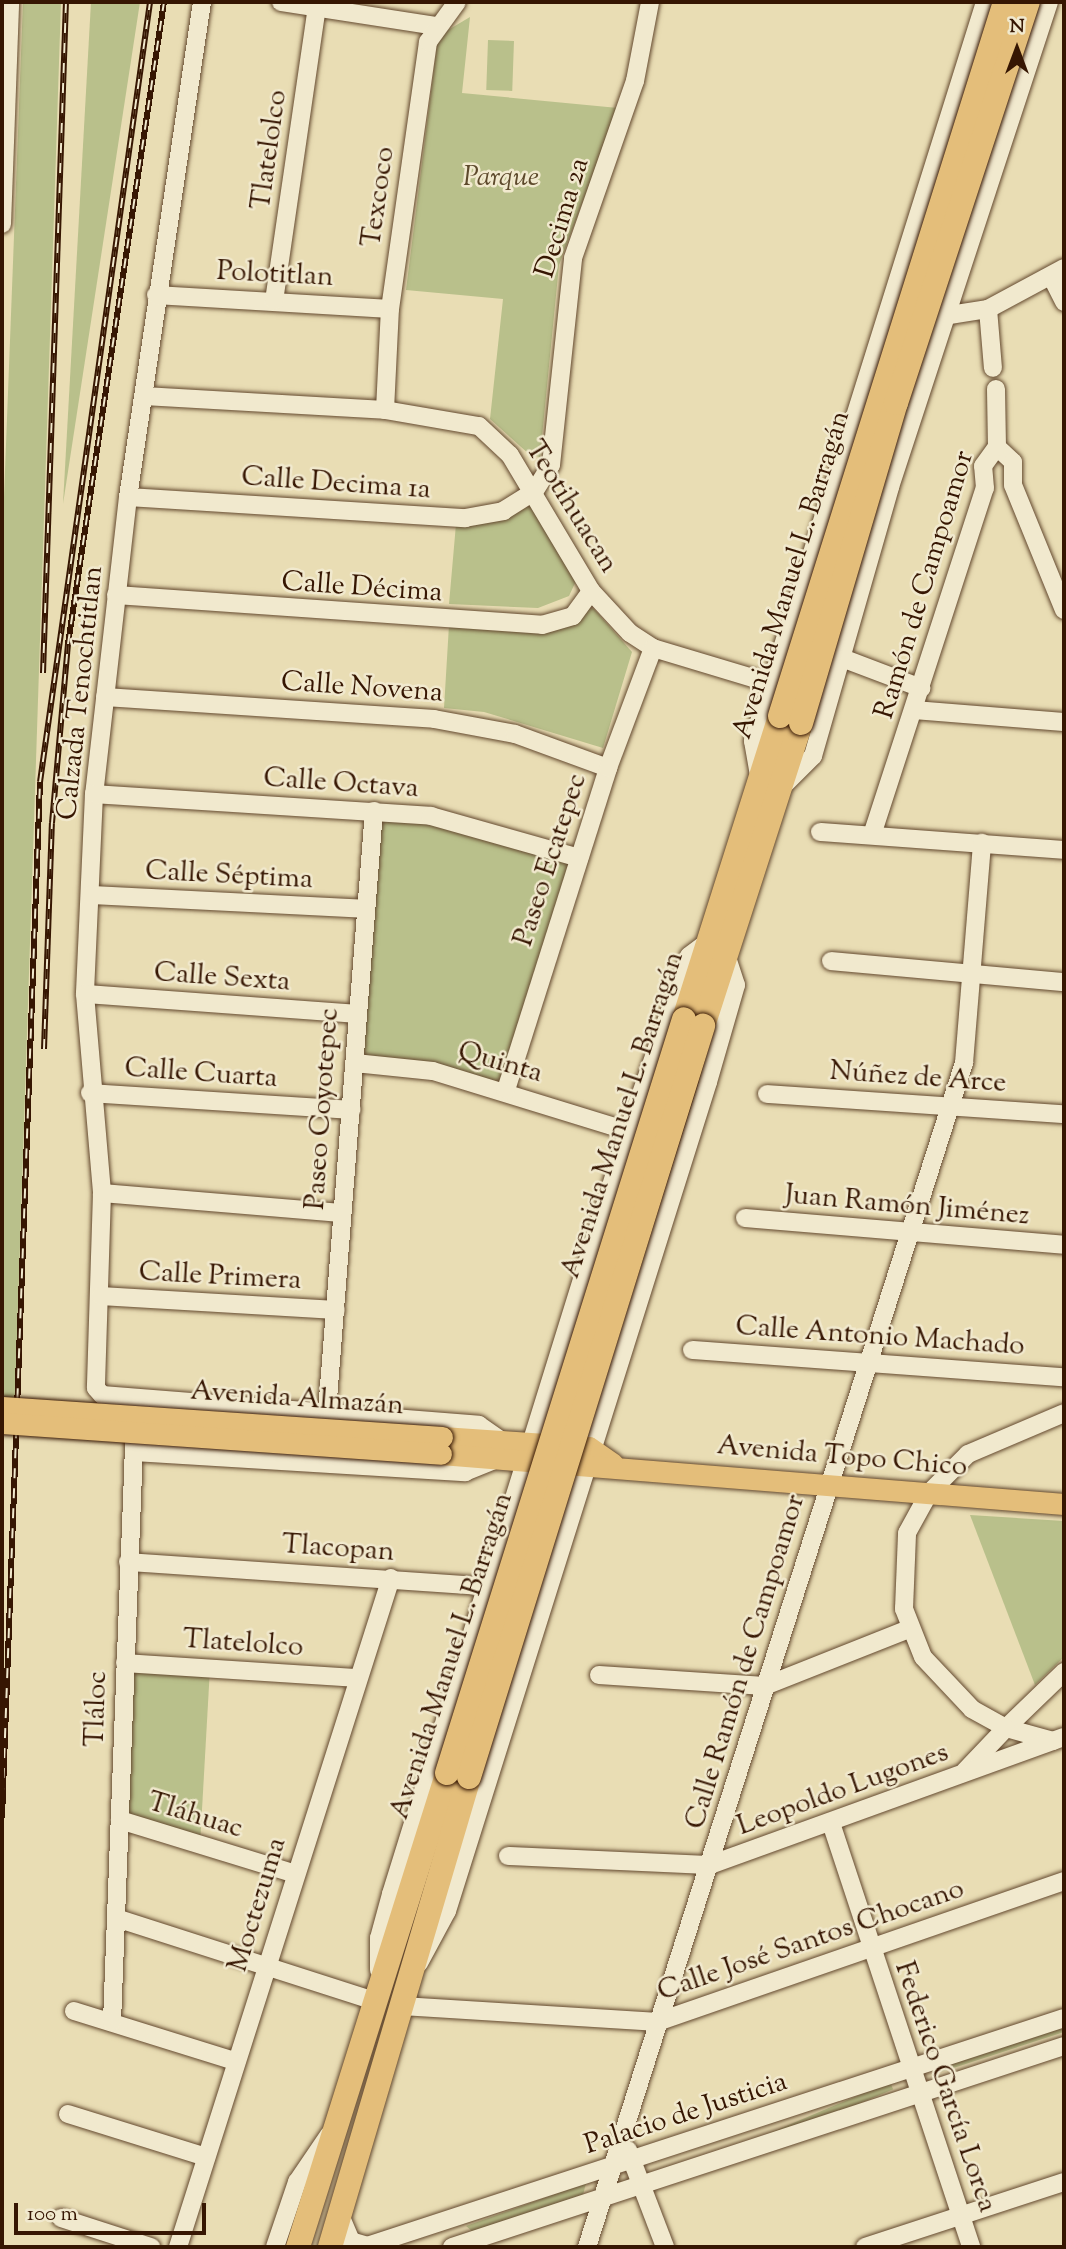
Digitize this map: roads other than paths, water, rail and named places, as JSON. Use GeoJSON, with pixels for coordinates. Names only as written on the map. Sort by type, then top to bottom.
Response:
{"type":"FeatureCollection","features":[{"type":"Feature","properties":{"kind":"highway","name":"Avenida Manuel L. Barragán"},"geometry":{"type":"LineString","coordinates":[[298,2247],[376,1989],[458,1775],[693,1023],[771,784],[1005,2]]}},
{"type":"Feature","properties":{"kind":"highway","name":"Avenida Manuel L. Barragán"},"geometry":{"type":"LineString","coordinates":[[790,719],[1028,2]]}},
{"type":"Feature","properties":{"kind":"highway","name":"Avenida Manuel L. Barragán"},"geometry":{"type":"LineString","coordinates":[[330,2247],[403,2006],[458,1775]]}},
{"type":"Feature","properties":{"kind":"main road","name":"Avenida Almazán"},"geometry":{"type":"LineString","coordinates":[[2,1407],[441,1446]]}},
{"type":"Feature","properties":{"kind":"main road","name":"Avenida Almazán"},"geometry":{"type":"LineString","coordinates":[[2,1423],[587,1455]]}},
{"type":"Feature","properties":{"kind":"main road","name":"Avenida Topo Chico"},"geometry":{"type":"LineString","coordinates":[[587,1455],[615,1466],[1064,1504]]}},
{"type":"Feature","properties":{"kind":"street"},"geometry":{"type":"LineString","coordinates":[[2,224],[10,2]]}},
{"type":"Feature","properties":{"kind":"street","name":"Calzada Tenochtitlan"},"geometry":{"type":"LineString","coordinates":[[137,1398],[98,1393],[102,1193],[90,1093],[85,994],[94,794],[128,497],[202,2]]}},
{"type":"Feature","properties":{"kind":"street"},"geometry":{"type":"LineString","coordinates":[[281,2],[436,26]]}},
{"type":"Feature","properties":{"kind":"street","name":"Texcoco"},"geometry":{"type":"LineString","coordinates":[[385,410],[390,309],[428,42],[436,26],[457,2]]}},
{"type":"Feature","properties":{"kind":"street","name":"Decima 2a"},"geometry":{"type":"LineString","coordinates":[[534,492],[551,465],[573,258],[635,81],[650,2]]}},
{"type":"Feature","properties":{"kind":"street"},"geometry":{"type":"LineString","coordinates":[[985,2],[892,310],[839,474],[818,529],[752,748],[771,784],[813,757],[890,487],[1049,2]]}},
{"type":"Feature","properties":{"kind":"street","name":"Tlatelolco"},"geometry":{"type":"LineString","coordinates":[[274,301],[317,8]]}},
{"type":"Feature","properties":{"kind":"street"},"geometry":{"type":"LineString","coordinates":[[947,128],[964,154],[983,159],[1001,153]]}},
{"type":"Feature","properties":{"kind":"street"},"geometry":{"type":"LineString","coordinates":[[892,310],[945,319],[988,309],[1057,272],[1064,302]]}},
{"type":"Feature","properties":{"kind":"street","name":"Polotitlan"},"geometry":{"type":"LineString","coordinates":[[156,296],[390,309]]}},
{"type":"Feature","properties":{"kind":"street"},"geometry":{"type":"LineString","coordinates":[[988,309],[993,368]]}},
{"type":"Feature","properties":{"kind":"street","name":"Ramón de Campoamor"},"geometry":{"type":"LineString","coordinates":[[873,835],[985,488],[983,467],[997,447],[996,389]]}},
{"type":"Feature","properties":{"kind":"street","name":"Teotihuacan"},"geometry":{"type":"LineString","coordinates":[[144,396],[385,410],[479,426],[510,455],[591,591],[653,648],[770,683]]}},
{"type":"Feature","properties":{"kind":"street"},"geometry":{"type":"LineString","coordinates":[[997,447],[1013,462],[1013,485],[1064,610]]}},
{"type":"Feature","properties":{"kind":"street"},"geometry":{"type":"LineString","coordinates":[[839,474],[845,491],[859,500],[879,497],[890,487]]}},
{"type":"Feature","properties":{"kind":"street"},"geometry":{"type":"LineString","coordinates":[[985,488],[1013,485]]}},
{"type":"Feature","properties":{"kind":"street","name":"Calle Decima 1a"},"geometry":{"type":"LineString","coordinates":[[128,497],[465,518],[503,511],[534,492]]}},
{"type":"Feature","properties":{"kind":"street"},"geometry":{"type":"LineString","coordinates":[[818,529],[854,521],[876,540]]}},
{"type":"Feature","properties":{"kind":"street","name":"Calle Décima"},"geometry":{"type":"LineString","coordinates":[[116,596],[542,625],[573,615],[591,591]]}},
{"type":"Feature","properties":{"kind":"street","name":"Paseo Ecatepec"},"geometry":{"type":"LineString","coordinates":[[506,1090],[608,768],[653,648]]}},
{"type":"Feature","properties":{"kind":"street"},"geometry":{"type":"LineString","coordinates":[[842,658],[921,688]]}},
{"type":"Feature","properties":{"kind":"street","name":"Calle Novena"},"geometry":{"type":"LineString","coordinates":[[105,697],[471,724],[608,768]]}},
{"type":"Feature","properties":{"kind":"street"},"geometry":{"type":"LineString","coordinates":[[914,710],[1064,722]]}},
{"type":"Feature","properties":{"kind":"street","name":"Calle Octava"},"geometry":{"type":"LineString","coordinates":[[94,794],[374,811],[457,822],[579,858]]}},
{"type":"Feature","properties":{"kind":"street","name":"Paseo Coyotepec"},"geometry":{"type":"LineString","coordinates":[[327,1412],[355,1063],[356,1014],[374,811]]}},
{"type":"Feature","properties":{"kind":"street"},"geometry":{"type":"LineString","coordinates":[[820,832],[1064,850]]}},
{"type":"Feature","properties":{"kind":"street","name":"Calle Ramón de Campoamor"},"geometry":{"type":"LineString","coordinates":[[587,2247],[657,2022],[710,1865],[907,1234],[964,1063],[974,976],[982,843]]}},
{"type":"Feature","properties":{"kind":"street","name":"Calle Séptima"},"geometry":{"type":"LineString","coordinates":[[91,895],[365,909]]}},
{"type":"Feature","properties":{"kind":"street"},"geometry":{"type":"LineString","coordinates":[[116,1918],[267,1967],[376,1989],[379,1938],[484,1586],[628,1131],[689,956],[718,949],[736,974],[734,997],[587,1455],[447,1911],[412,1972]]}},
{"type":"Feature","properties":{"kind":"street"},"geometry":{"type":"LineString","coordinates":[[831,961],[974,976],[1064,982]]}},
{"type":"Feature","properties":{"kind":"street","name":"Calle Sexta"},"geometry":{"type":"LineString","coordinates":[[85,994],[356,1014]]}},
{"type":"Feature","properties":{"kind":"street","name":"Quinta"},"geometry":{"type":"LineString","coordinates":[[355,1063],[433,1071],[506,1090],[628,1131]]}},
{"type":"Feature","properties":{"kind":"street","name":"Calle Cuarta"},"geometry":{"type":"LineString","coordinates":[[90,1093],[351,1110]]}},
{"type":"Feature","properties":{"kind":"street","name":"Núñez de Arce"},"geometry":{"type":"LineString","coordinates":[[767,1094],[1064,1114]]}},
{"type":"Feature","properties":{"kind":"street"},"geometry":{"type":"LineString","coordinates":[[102,1193],[341,1213]]}},
{"type":"Feature","properties":{"kind":"street","name":"Juan Ramón Jiménez"},"geometry":{"type":"LineString","coordinates":[[745,1218],[907,1234],[1064,1245]]}},
{"type":"Feature","properties":{"kind":"street","name":"Calle Primera"},"geometry":{"type":"LineString","coordinates":[[101,1296],[337,1310]]}},
{"type":"Feature","properties":{"kind":"street"},"geometry":{"type":"LineString","coordinates":[[574,1300],[632,1319]]}},
{"type":"Feature","properties":{"kind":"street","name":"Calle Antonio Machado"},"geometry":{"type":"LineString","coordinates":[[692,1350],[1064,1377]]}},
{"type":"Feature","properties":{"kind":"street"},"geometry":{"type":"LineString","coordinates":[[134,1452],[465,1472],[501,1450],[479,1425],[137,1398]]}},
{"type":"Feature","properties":{"kind":"street","name":"Tláloc"},"geometry":{"type":"LineString","coordinates":[[112,2022],[128,1562],[137,1398]]}},
{"type":"Feature","properties":{"kind":"street"},"geometry":{"type":"LineString","coordinates":[[212,1457],[214,1405]]}},
{"type":"Feature","properties":{"kind":"street"},"geometry":{"type":"LineString","coordinates":[[1059,1739],[1006,1728],[941,1681],[909,1629],[902,1558],[907,1533],[929,1493],[988,1443],[1064,1413]]}},
{"type":"Feature","properties":{"kind":"street","name":"Tlacopan"},"geometry":{"type":"LineString","coordinates":[[128,1562],[391,1578],[544,1593]]}},
{"type":"Feature","properties":{"kind":"street","name":"Moctezuma"},"geometry":{"type":"LineString","coordinates":[[178,2247],[235,2061],[391,1578]]}},
{"type":"Feature","properties":{"kind":"street"},"geometry":{"type":"LineString","coordinates":[[599,1675],[765,1686],[909,1629]]}},
{"type":"Feature","properties":{"kind":"street","name":"Tlatelolco"},"geometry":{"type":"LineString","coordinates":[[125,1663],[358,1678]]}},
{"type":"Feature","properties":{"kind":"street"},"geometry":{"type":"LineString","coordinates":[[961,1775],[1064,1672]]}},
{"type":"Feature","properties":{"kind":"street","name":"Leopoldo Lugones"},"geometry":{"type":"LineString","coordinates":[[509,1856],[710,1865],[1059,1739]]}},
{"type":"Feature","properties":{"kind":"street","name":"Tláhuac"},"geometry":{"type":"LineString","coordinates":[[120,1820],[295,1874]]}},
{"type":"Feature","properties":{"kind":"street","name":"Federico García Lorca"},"geometry":{"type":"LineString","coordinates":[[831,1823],[971,2247]]}},
{"type":"Feature","properties":{"kind":"street","name":"Calle José Santos Chocano"},"geometry":{"type":"LineString","coordinates":[[403,2006],[657,2022],[1064,1881]]}},
{"type":"Feature","properties":{"kind":"street"},"geometry":{"type":"LineString","coordinates":[[74,2011],[235,2061]]}},
{"type":"Feature","properties":{"kind":"street","name":"Palacio de Justicia"},"geometry":{"type":"LineString","coordinates":[[340,2215],[354,2246],[464,2214],[1064,2018]]}},
{"type":"Feature","properties":{"kind":"street","name":"Palacio de Justicia"},"geometry":{"type":"LineString","coordinates":[[451,2247],[1064,2046]]}},
{"type":"Feature","properties":{"kind":"street"},"geometry":{"type":"LineString","coordinates":[[68,2114],[206,2157]]}},
{"type":"Feature","properties":{"kind":"street"},"geometry":{"type":"LineString","coordinates":[[275,2247],[297,2182],[333,2130]]}},
{"type":"Feature","properties":{"kind":"street"},"geometry":{"type":"LineString","coordinates":[[621,2144],[635,2158],[665,2247]]}},
{"type":"Feature","properties":{"kind":"street"},"geometry":{"type":"LineString","coordinates":[[865,2247],[1064,2182]]}},
{"type":"Feature","properties":{"kind":"street"},"geometry":{"type":"LineString","coordinates":[[464,2214],[461,2229],[475,2239]]}},
{"type":"Feature","properties":{"kind":"street"},"geometry":{"type":"LineString","coordinates":[[61,2217],[151,2247]]}},
{"type":"Feature","properties":{"kind":"street"},"geometry":{"type":"LineString","coordinates":[[442,2221],[454,2232],[451,2247]]}},
{"type":"Feature","properties":{"kind":"railway"},"geometry":{"type":"LineString","coordinates":[[43,673],[66,2]]}},
{"type":"Feature","properties":{"kind":"railway"},"geometry":{"type":"LineString","coordinates":[[2,1818],[40,782],[150,2]]}},
{"type":"Feature","properties":{"kind":"railway"},"geometry":{"type":"LineString","coordinates":[[44,1049],[52,823],[68,644],[164,2]]}},
{"type":"Feature","properties":{"kind":"park label","name":"Parque"},"geometry":{"type":"Point","coordinates":[501,178]}}]}
